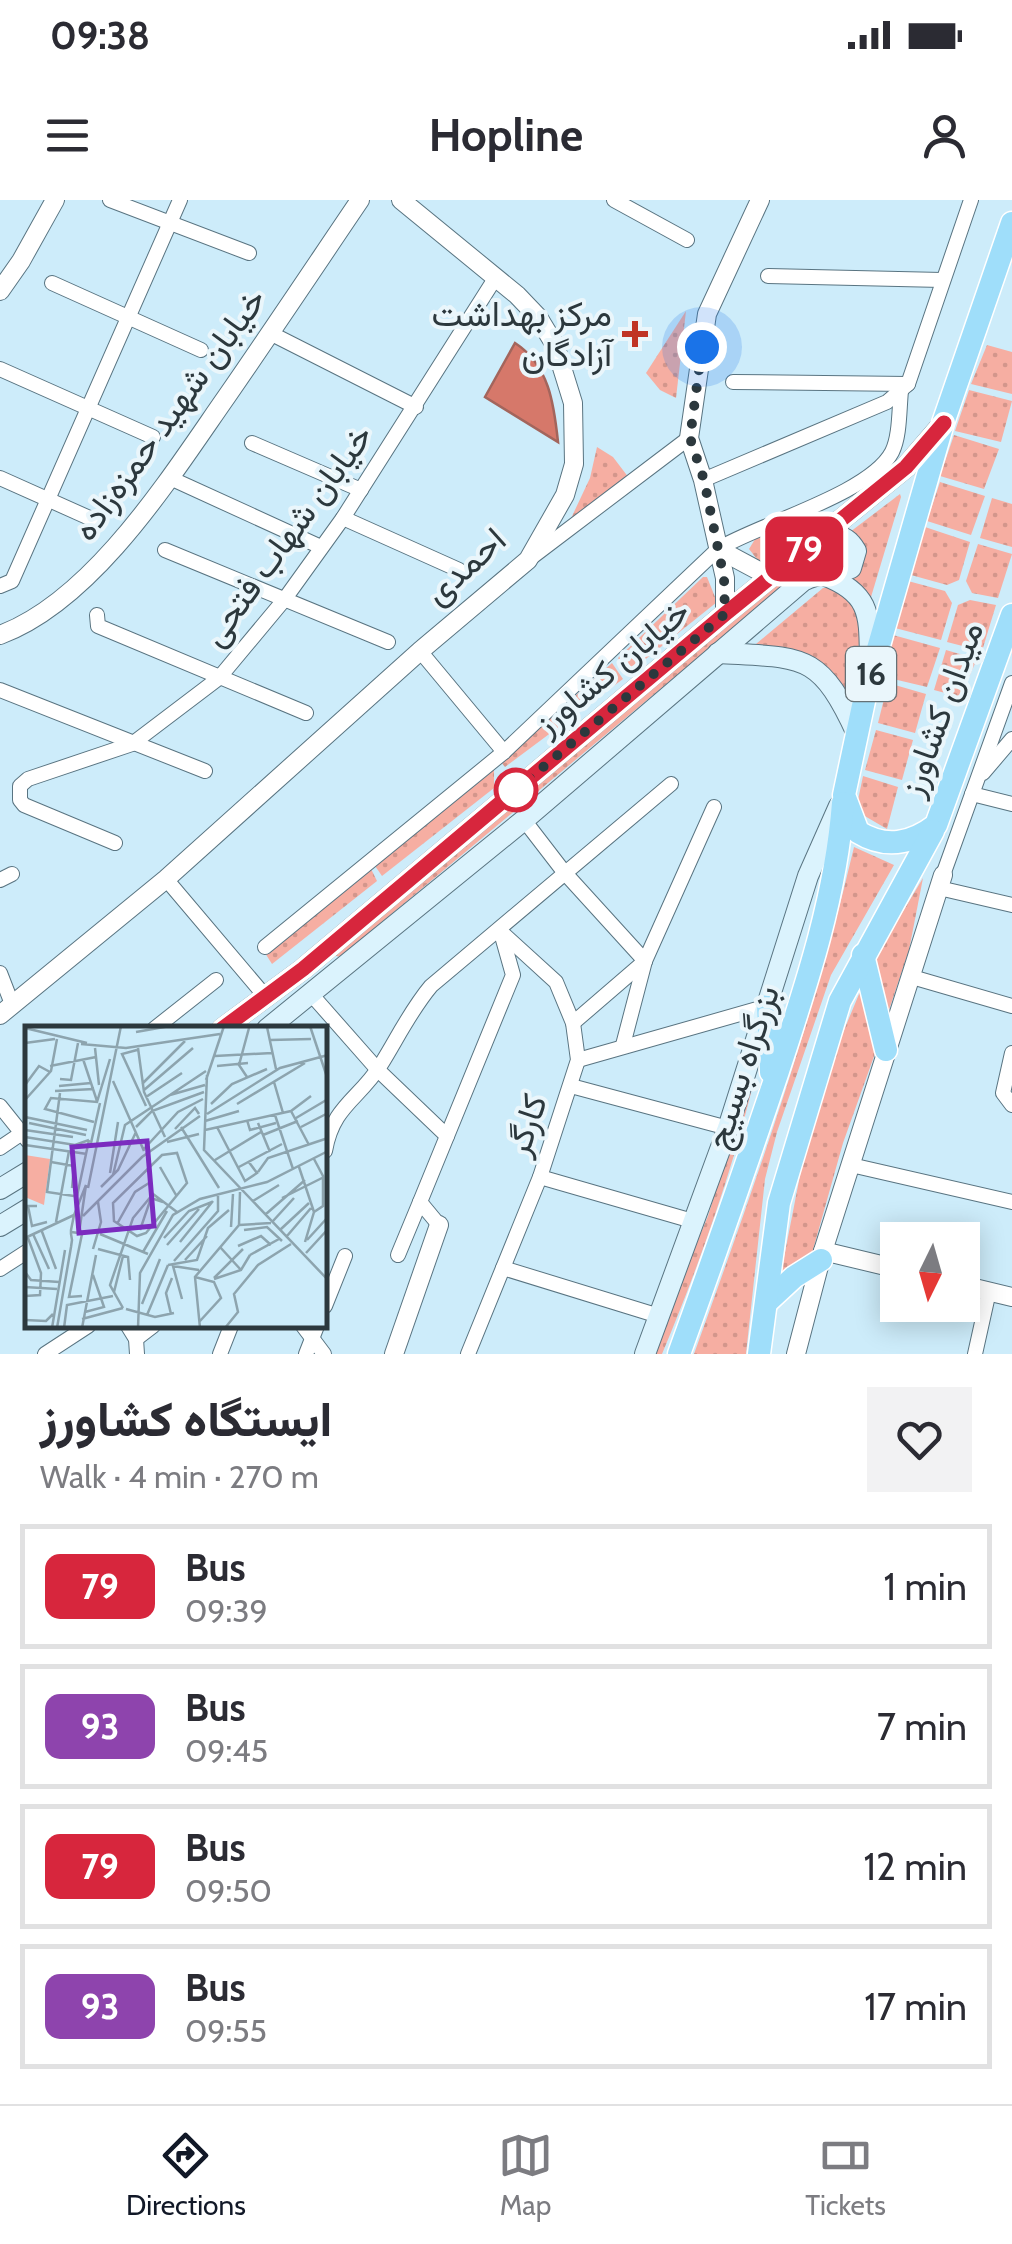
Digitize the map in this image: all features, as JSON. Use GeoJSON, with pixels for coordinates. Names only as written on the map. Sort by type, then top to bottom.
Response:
{"type":"FeatureCollection","features":[{"type":"Feature","properties":{"kind":"highway","name":"میدان کشاورز"},"geometry":{"type":"LineString","coordinates":[[1012,223],[944,423],[870,678],[844,794],[858,832],[870,840],[904,842],[917,840],[936,825],[1012,614]]}},
{"type":"Feature","properties":{"kind":"highway","name":"بزرگراه بسیج"},"geometry":{"type":"LineString","coordinates":[[679,1354],[824,929],[840,854],[844,794]]}},
{"type":"Feature","properties":{"kind":"highway","name":"بزرگراه بسیج"},"geometry":{"type":"LineString","coordinates":[[759,1354],[780,1203],[840,1001],[936,825]]}},
{"type":"Feature","properties":{"kind":"highway"},"geometry":{"type":"LineString","coordinates":[[863,956],[886,1050]]}},
{"type":"Feature","properties":{"kind":"highway"},"geometry":{"type":"LineString","coordinates":[[768,1006],[772,1090]]}},
{"type":"Feature","properties":{"kind":"highway"},"geometry":{"type":"LineString","coordinates":[[767,1302],[822,1256]]}},
{"type":"Feature","properties":{"kind":"main road","name":"خیابان کشاورز"},"geometry":{"type":"LineString","coordinates":[[226,1026],[303,969],[906,467],[944,423]]}},
{"type":"Feature","properties":{"kind":"main road","name":"خیابان کشاورز"},"geometry":{"type":"LineString","coordinates":[[270,1026],[524,820],[816,573],[851,568],[856,551],[847,539],[838,536],[810,544]]}},
{"type":"Feature","properties":{"kind":"main road"},"geometry":{"type":"LineString","coordinates":[[816,573],[850,585],[867,612],[870,678]]}},
{"type":"Feature","properties":{"kind":"main road"},"geometry":{"type":"LineString","coordinates":[[718,653],[794,659],[813,667],[830,681],[857,734]]}},
{"type":"Feature","properties":{"kind":"main road"},"geometry":{"type":"LineString","coordinates":[[645,1354],[696,1222],[808,876],[844,794]]}},
{"type":"Feature","properties":{"kind":"main road"},"geometry":{"type":"LineString","coordinates":[[0,1189],[25,1174]]}},
{"type":"Feature","properties":{"kind":"main road"},"geometry":{"type":"LineString","coordinates":[[0,1226],[25,1212]]}},
{"type":"Feature","properties":{"kind":"street"},"geometry":{"type":"LineString","coordinates":[[0,291],[54,200]]}},
{"type":"Feature","properties":{"kind":"street"},"geometry":{"type":"LineString","coordinates":[[110,200],[249,253]]}},
{"type":"Feature","properties":{"kind":"street"},"geometry":{"type":"LineString","coordinates":[[0,586],[12,581],[180,200]]}},
{"type":"Feature","properties":{"kind":"street","name":"خیابان شهید حمزه‌زاده"},"geometry":{"type":"LineString","coordinates":[[0,635],[31,622],[89,576],[170,478],[360,200]]}},
{"type":"Feature","properties":{"kind":"street","name":"احمدی"},"geometry":{"type":"LineString","coordinates":[[6,1009],[166,879],[420,650],[528,560],[570,480],[575,449],[574,403],[566,372],[547,331],[538,317],[496,277],[401,200]]}},
{"type":"Feature","properties":{"kind":"street"},"geometry":{"type":"LineString","coordinates":[[614,200],[687,240]]}},
{"type":"Feature","properties":{"kind":"street"},"geometry":{"type":"LineString","coordinates":[[725,614],[724,578],[704,480],[690,438],[706,314],[760,200]]}},
{"type":"Feature","properties":{"kind":"street"},"geometry":{"type":"LineString","coordinates":[[265,947],[504,752],[718,549],[810,508],[872,474],[886,462],[894,448],[904,387],[971,200]]}},
{"type":"Feature","properties":{"kind":"street"},"geometry":{"type":"LineString","coordinates":[[768,276],[942,280]]}},
{"type":"Feature","properties":{"kind":"street","name":"خیابان شهاب فتحی"},"geometry":{"type":"LineString","coordinates":[[116,844],[24,804],[20,786],[132,744],[219,678],[284,600],[343,518],[496,277]]}},
{"type":"Feature","properties":{"kind":"street"},"geometry":{"type":"LineString","coordinates":[[52,283],[201,350]]}},
{"type":"Feature","properties":{"kind":"street"},"geometry":{"type":"LineString","coordinates":[[270,333],[416,408]]}},
{"type":"Feature","properties":{"kind":"street"},"geometry":{"type":"LineString","coordinates":[[0,369],[153,437]]}},
{"type":"Feature","properties":{"kind":"street"},"geometry":{"type":"LineString","coordinates":[[733,382],[904,387]]}},
{"type":"Feature","properties":{"kind":"street"},"geometry":{"type":"LineString","coordinates":[[704,480],[888,402],[904,387]]}},
{"type":"Feature","properties":{"kind":"street"},"geometry":{"type":"LineString","coordinates":[[528,560],[690,438]]}},
{"type":"Feature","properties":{"kind":"street"},"geometry":{"type":"LineString","coordinates":[[252,443],[361,490]]}},
{"type":"Feature","properties":{"kind":"street"},"geometry":{"type":"LineString","coordinates":[[0,478],[94,520]]}},
{"type":"Feature","properties":{"kind":"street"},"geometry":{"type":"LineString","coordinates":[[170,478],[321,547]]}},
{"type":"Feature","properties":{"kind":"street"},"geometry":{"type":"LineString","coordinates":[[343,518],[459,570]]}},
{"type":"Feature","properties":{"kind":"street"},"geometry":{"type":"LineString","coordinates":[[718,549],[761,572],[776,572]]}},
{"type":"Feature","properties":{"kind":"street"},"geometry":{"type":"LineString","coordinates":[[165,550],[388,642]]}},
{"type":"Feature","properties":{"kind":"street"},"geometry":{"type":"LineString","coordinates":[[97,615],[98,626],[306,712]]}},
{"type":"Feature","properties":{"kind":"street"},"geometry":{"type":"LineString","coordinates":[[420,650],[504,752]]}},
{"type":"Feature","properties":{"kind":"street"},"geometry":{"type":"LineString","coordinates":[[796,1354],[886,1050],[1012,683]]}},
{"type":"Feature","properties":{"kind":"street"},"geometry":{"type":"LineString","coordinates":[[0,690],[206,772]]}},
{"type":"Feature","properties":{"kind":"street"},"geometry":{"type":"LineString","coordinates":[[974,787],[1012,739]]}},
{"type":"Feature","properties":{"kind":"street"},"geometry":{"type":"LineString","coordinates":[[328,1142],[338,1113],[378,1070],[430,986],[671,784]]}},
{"type":"Feature","properties":{"kind":"street"},"geometry":{"type":"LineString","coordinates":[[974,787],[1012,804]]}},
{"type":"Feature","properties":{"kind":"street"},"geometry":{"type":"LineString","coordinates":[[623,1045],[646,960],[714,807]]}},
{"type":"Feature","properties":{"kind":"street"},"geometry":{"type":"LineString","coordinates":[[524,820],[564,872],[646,960]]}},
{"type":"Feature","properties":{"kind":"street"},"geometry":{"type":"LineString","coordinates":[[166,879],[264,996]]}},
{"type":"Feature","properties":{"kind":"street"},"geometry":{"type":"LineString","coordinates":[[941,882],[1012,905]]}},
{"type":"Feature","properties":{"kind":"street"},"geometry":{"type":"LineString","coordinates":[[398,1255],[513,975],[500,931]]}},
{"type":"Feature","properties":{"kind":"street","name":"کارگر"},"geometry":{"type":"LineString","coordinates":[[468,1354],[540,1178],[578,1060],[573,1024],[556,982],[500,931]]}},
{"type":"Feature","properties":{"kind":"street"},"geometry":{"type":"LineString","coordinates":[[573,1024],[646,960]]}},
{"type":"Feature","properties":{"kind":"street"},"geometry":{"type":"LineString","coordinates":[[0,973],[6,1009]]}},
{"type":"Feature","properties":{"kind":"street"},"geometry":{"type":"LineString","coordinates":[[912,977],[1012,1006]]}},
{"type":"Feature","properties":{"kind":"street"},"geometry":{"type":"LineString","coordinates":[[158,1026],[216,980]]}},
{"type":"Feature","properties":{"kind":"street"},"geometry":{"type":"LineString","coordinates":[[311,994],[378,1070],[447,1136]]}},
{"type":"Feature","properties":{"kind":"street"},"geometry":{"type":"LineString","coordinates":[[578,1060],[768,1006]]}},
{"type":"Feature","properties":{"kind":"street"},"geometry":{"type":"LineString","coordinates":[[1010,1104],[1003,1093],[1012,1052]]}},
{"type":"Feature","properties":{"kind":"street"},"geometry":{"type":"LineString","coordinates":[[572,1086],[728,1128]]}},
{"type":"Feature","properties":{"kind":"street"},"geometry":{"type":"LineString","coordinates":[[0,1106],[25,1133]]}},
{"type":"Feature","properties":{"kind":"street"},"geometry":{"type":"LineString","coordinates":[[0,1148],[25,1135]]}},
{"type":"Feature","properties":{"kind":"street"},"geometry":{"type":"LineString","coordinates":[[852,1164],[1012,1202]]}},
{"type":"Feature","properties":{"kind":"street"},"geometry":{"type":"LineString","coordinates":[[540,1178],[696,1222]]}},
{"type":"Feature","properties":{"kind":"street"},"geometry":{"type":"LineString","coordinates":[[394,1354],[438,1225],[420,1202]]}},
{"type":"Feature","properties":{"kind":"street"},"geometry":{"type":"LineString","coordinates":[[0,1269],[25,1253]]}},
{"type":"Feature","properties":{"kind":"street"},"geometry":{"type":"LineString","coordinates":[[328,1298],[345,1256]]}},
{"type":"Feature","properties":{"kind":"street"},"geometry":{"type":"LineString","coordinates":[[822,1256],[880,1266]]}},
{"type":"Feature","properties":{"kind":"street"},"geometry":{"type":"LineString","coordinates":[[502,1268],[659,1316]]}},
{"type":"Feature","properties":{"kind":"street"},"geometry":{"type":"LineString","coordinates":[[980,1289],[1012,1296]]}},
{"type":"Feature","properties":{"kind":"street"},"geometry":{"type":"LineString","coordinates":[[975,1354],[989,1291]]}},
{"type":"Feature","properties":{"kind":"street"},"geometry":{"type":"LineString","coordinates":[[46,1354],[84,1329]]}},
{"type":"Feature","properties":{"kind":"street"},"geometry":{"type":"LineString","coordinates":[[220,1354],[230,1329]]}},
{"type":"Feature","properties":{"kind":"street"},"geometry":{"type":"LineString","coordinates":[[306,1354],[311,1330]]}},
{"type":"Feature","properties":{"kind":"street"},"geometry":{"type":"LineString","coordinates":[[311,1330],[324,1354]]}},
{"type":"Feature","properties":{"kind":"shaded area"},"geometry":{"type":"Polygon","coordinates":[[[686,311],[676,398],[660,390],[646,373],[686,311]]]}},
{"type":"Feature","properties":{"kind":"shaded area"},"geometry":{"type":"Polygon","coordinates":[[[515,343],[536,362],[548,386],[558,442],[485,397],[515,343]]]}},
{"type":"Feature","properties":{"kind":"shaded area"},"geometry":{"type":"Polygon","coordinates":[[[987,345],[1012,352],[1012,394],[971,384],[987,345]]]}},
{"type":"Feature","properties":{"kind":"shaded area"},"geometry":{"type":"Polygon","coordinates":[[[969,390],[1012,401],[1001,442],[955,431],[969,390]]]}},
{"type":"Feature","properties":{"kind":"shaded area"},"geometry":{"type":"Polygon","coordinates":[[[954,435],[999,449],[984,489],[940,476],[954,435]]]}},
{"type":"Feature","properties":{"kind":"shaded area"},"geometry":{"type":"Polygon","coordinates":[[[597,447],[613,457],[629,478],[566,529],[590,478],[597,447]]]}},
{"type":"Feature","properties":{"kind":"shaded area"},"geometry":{"type":"Polygon","coordinates":[[[940,482],[985,496],[971,535],[927,521],[940,482]]]}},
{"type":"Feature","properties":{"kind":"shaded area"},"geometry":{"type":"Polygon","coordinates":[[[900,494],[871,597],[851,577],[850,532],[900,494]]]}},
{"type":"Feature","properties":{"kind":"shaded area"},"geometry":{"type":"Polygon","coordinates":[[[992,498],[1012,504],[1012,547],[980,538],[992,498]]]}},
{"type":"Feature","properties":{"kind":"shaded area"},"geometry":{"type":"Polygon","coordinates":[[[808,518],[814,521],[812,525],[766,562],[760,563],[749,549],[757,536],[808,518]]]}},
{"type":"Feature","properties":{"kind":"shaded area"},"geometry":{"type":"Polygon","coordinates":[[[925,527],[970,542],[959,580],[947,585],[911,575],[925,527]]]}},
{"type":"Feature","properties":{"kind":"shaded area"},"geometry":{"type":"Polygon","coordinates":[[[978,544],[1012,554],[998,598],[972,593],[966,581],[978,544]]]}},
{"type":"Feature","properties":{"kind":"shaded area"},"geometry":{"type":"Polygon","coordinates":[[[831,545],[844,552],[841,563],[800,572],[340,957],[333,955],[813,555],[831,545]]]}},
{"type":"Feature","properties":{"kind":"shaded area"},"geometry":{"type":"Polygon","coordinates":[[[707,577],[717,602],[627,674],[618,658],[707,577]]]}},
{"type":"Feature","properties":{"kind":"shaded area"},"geometry":{"type":"Polygon","coordinates":[[[908,581],[945,591],[952,603],[941,640],[895,628],[908,581]]]}},
{"type":"Feature","properties":{"kind":"shaded area"},"geometry":{"type":"Polygon","coordinates":[[[823,588],[853,600],[862,626],[850,697],[832,675],[810,659],[756,644],[823,588]]]}},
{"type":"Feature","properties":{"kind":"shaded area"},"geometry":{"type":"Polygon","coordinates":[[[970,600],[996,605],[982,651],[947,642],[958,605],[970,600]]]}},
{"type":"Feature","properties":{"kind":"shaded area"},"geometry":{"type":"Polygon","coordinates":[[[893,635],[940,648],[927,687],[889,678],[893,635]]]}},
{"type":"Feature","properties":{"kind":"shaded area"},"geometry":{"type":"Polygon","coordinates":[[[946,650],[977,659],[960,697],[934,690],[946,650]]]}},
{"type":"Feature","properties":{"kind":"shaded area"},"geometry":{"type":"Polygon","coordinates":[[[612,663],[623,679],[505,767],[501,762],[612,663]]]}},
{"type":"Feature","properties":{"kind":"shaded area"},"geometry":{"type":"Polygon","coordinates":[[[888,683],[926,694],[915,733],[878,723],[888,683]]]}},
{"type":"Feature","properties":{"kind":"shaded area"},"geometry":{"type":"Polygon","coordinates":[[[876,730],[913,740],[902,780],[865,770],[876,730]]]}},
{"type":"Feature","properties":{"kind":"shaded area"},"geometry":{"type":"Polygon","coordinates":[[[494,767],[494,788],[382,876],[373,863],[494,767]]]}},
{"type":"Feature","properties":{"kind":"shaded area"},"geometry":{"type":"Polygon","coordinates":[[[863,776],[898,787],[887,829],[863,815],[858,800],[863,776]]]}},
{"type":"Feature","properties":{"kind":"shaded area"},"geometry":{"type":"Polygon","coordinates":[[[854,847],[894,865],[831,975],[777,1132],[765,1179],[746,1354],[694,1354],[802,1039],[854,847]]]}},
{"type":"Feature","properties":{"kind":"shaded area"},"geometry":{"type":"Polygon","coordinates":[[[370,867],[377,881],[272,964],[265,953],[370,867]]]}},
{"type":"Feature","properties":{"kind":"shaded area"},"geometry":{"type":"Polygon","coordinates":[[[923,878],[909,950],[887,1016],[873,966],[923,878]]]}},
{"type":"Feature","properties":{"kind":"shaded area"},"geometry":{"type":"Polygon","coordinates":[[[862,987],[877,1048],[843,1143],[811,1257],[780,1278],[824,1078],[862,987]]]}},
{"type":"Feature","properties":{"kind":"shaded area"},"geometry":{"type":"Polygon","coordinates":[[[764,1035],[745,1117],[707,1237],[662,1354],[650,1354],[708,1216],[764,1035]]]}},
{"type":"Feature","properties":{"kind":"bus line","name":"79"},"geometry":{"type":"LineString","coordinates":[[226,1026],[303,969],[906,467],[944,423]]}},
{"type":"Feature","properties":{"kind":"place","name":"مرکز بهداشت آزادگان"},"geometry":{"type":"Point","coordinates":[635,334]}},
{"type":"Feature","properties":{"kind":"route"},"geometry":{"type":"LineString","coordinates":[[516,790],[725,614],[724,578],[704,480],[690,438],[702,347]]}}]}
